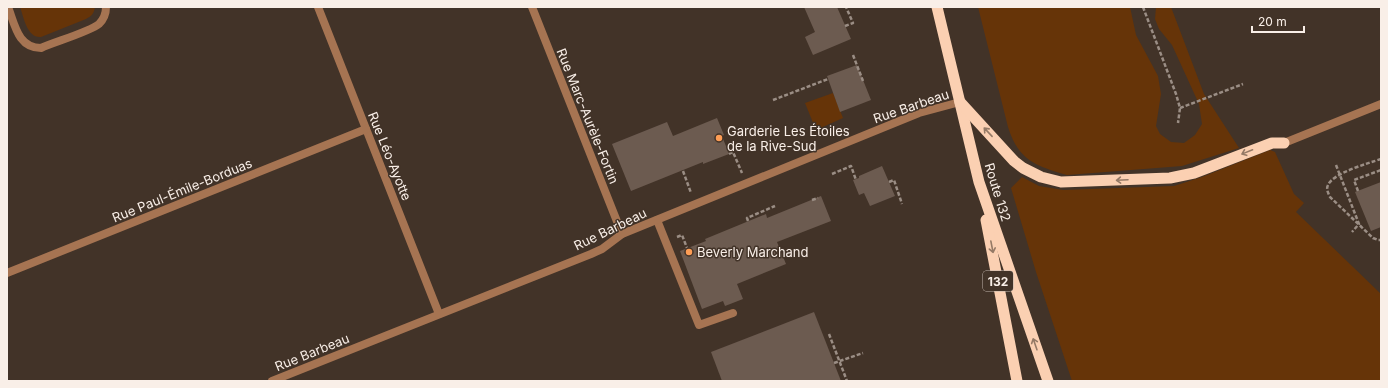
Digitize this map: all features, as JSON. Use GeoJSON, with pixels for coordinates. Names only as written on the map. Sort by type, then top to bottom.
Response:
{"type":"FeatureCollection","features":[{"type":"Feature","properties":{"kind":"highway","name":"Route 132"},"geometry":{"type":"LineString","coordinates":[[937,7],[979,182],[1048,381]]}},
{"type":"Feature","properties":{"kind":"highway"},"geometry":{"type":"LineString","coordinates":[[960,102],[1014,161],[1023,168],[1041,177],[1061,182],[1170,178],[1194,173],[1272,143],[1284,143]]}},
{"type":"Feature","properties":{"kind":"highway","name":"132"},"geometry":{"type":"LineString","coordinates":[[979,182],[1017,381]]}},
{"type":"Feature","properties":{"kind":"street"},"geometry":{"type":"LineString","coordinates":[[8,7],[22,41],[34,48],[41,48],[93,28],[103,19],[106,13],[106,7]]}},
{"type":"Feature","properties":{"kind":"street","name":"Rue Léo-Ayotte"},"geometry":{"type":"LineString","coordinates":[[318,7],[439,314]]}},
{"type":"Feature","properties":{"kind":"street","name":"Rue Marc-Aurèle-Fortin"},"geometry":{"type":"LineString","coordinates":[[532,7],[622,234]]}},
{"type":"Feature","properties":{"kind":"street","name":"Rue Barbeau"},"geometry":{"type":"LineString","coordinates":[[272,381],[602,249],[622,234],[919,113],[960,102]]}},
{"type":"Feature","properties":{"kind":"street"},"geometry":{"type":"LineString","coordinates":[[1284,143],[1381,104]]}},
{"type":"Feature","properties":{"kind":"street","name":"Rue Paul-Émile-Borduas"},"geometry":{"type":"LineString","coordinates":[[7,273],[366,128]]}},
{"type":"Feature","properties":{"kind":"street"},"geometry":{"type":"LineString","coordinates":[[657,220],[699,325],[733,313]]}},
{"type":"Feature","properties":{"kind":"path"},"geometry":{"type":"LineString","coordinates":[[846,7],[853,23],[846,26]]}},
{"type":"Feature","properties":{"kind":"path"},"geometry":{"type":"LineString","coordinates":[[1143,7],[1180,108],[1178,123]]}},
{"type":"Feature","properties":{"kind":"path"},"geometry":{"type":"LineString","coordinates":[[853,55],[863,81]]}},
{"type":"Feature","properties":{"kind":"path"},"geometry":{"type":"LineString","coordinates":[[773,100],[828,80]]}},
{"type":"Feature","properties":{"kind":"path"},"geometry":{"type":"LineString","coordinates":[[1180,108],[1242,84]]}},
{"type":"Feature","properties":{"kind":"path"},"geometry":{"type":"LineString","coordinates":[[729,154],[733,152],[742,173]]}},
{"type":"Feature","properties":{"kind":"path"},"geometry":{"type":"LineString","coordinates":[[1381,158],[1335,177],[1328,183],[1327,187],[1330,197],[1359,224],[1378,240],[1381,240]]}},
{"type":"Feature","properties":{"kind":"path"},"geometry":{"type":"LineString","coordinates":[[1336,165],[1359,224]]}},
{"type":"Feature","properties":{"kind":"path"},"geometry":{"type":"LineString","coordinates":[[832,174],[850,166],[856,180]]}},
{"type":"Feature","properties":{"kind":"path"},"geometry":{"type":"LineString","coordinates":[[1358,191],[1354,180],[1381,170]]}},
{"type":"Feature","properties":{"kind":"path"},"geometry":{"type":"LineString","coordinates":[[683,171],[696,204]]}},
{"type":"Feature","properties":{"kind":"path"},"geometry":{"type":"LineString","coordinates":[[889,182],[894,180],[902,204]]}},
{"type":"Feature","properties":{"kind":"path"},"geometry":{"type":"LineString","coordinates":[[812,200],[818,198]]}},
{"type":"Feature","properties":{"kind":"path"},"geometry":{"type":"LineString","coordinates":[[748,222],[747,218],[775,206]]}},
{"type":"Feature","properties":{"kind":"path"},"geometry":{"type":"LineString","coordinates":[[1352,232],[1359,224]]}},
{"type":"Feature","properties":{"kind":"path"},"geometry":{"type":"LineString","coordinates":[[682,235],[687,248]]}},
{"type":"Feature","properties":{"kind":"path"},"geometry":{"type":"LineString","coordinates":[[829,334],[847,381]]}},
{"type":"Feature","properties":{"kind":"path"},"geometry":{"type":"LineString","coordinates":[[834,364],[864,353]]}},
{"type":"Feature","properties":{"kind":"shaded area"},"geometry":{"type":"Polygon","coordinates":[[[20,7],[95,7],[94,11],[88,18],[41,37],[32,34],[29,31],[20,7]]]}},
{"type":"Feature","properties":{"kind":"shaded area"},"geometry":{"type":"Polygon","coordinates":[[[978,7],[1130,7],[1136,35],[1158,76],[1161,94],[1156,126],[1160,134],[1171,142],[1184,143],[1195,135],[1202,124],[1199,104],[1172,45],[1159,29],[1155,19],[1156,7],[1171,7],[1204,94],[1239,148],[1182,166],[1067,175],[1037,165],[1023,154],[1012,138],[978,7]]]}},
{"type":"Feature","properties":{"kind":"shaded area"},"geometry":{"type":"Polygon","coordinates":[[[833,93],[843,118],[816,130],[805,103],[833,93]]]}},
{"type":"Feature","properties":{"kind":"shaded area"},"geometry":{"type":"Polygon","coordinates":[[[1270,150],[1275,152],[1294,194],[1304,203],[1296,212],[1381,294],[1381,381],[1072,381],[1036,272],[1011,188],[1022,177],[1039,186],[1063,190],[1174,186],[1202,177],[1270,150]]]}},
{"type":"Feature","properties":{"kind":"building"},"geometry":{"type":"Polygon","coordinates":[[[804,7],[837,7],[851,39],[813,55],[805,37],[815,32],[804,7]]]}},
{"type":"Feature","properties":{"kind":"building"},"geometry":{"type":"Polygon","coordinates":[[[857,65],[871,100],[840,112],[827,76],[857,65]]]}},
{"type":"Feature","properties":{"kind":"building"},"geometry":{"type":"Polygon","coordinates":[[[717,118],[724,135],[722,136],[729,154],[703,164],[703,162],[631,191],[612,144],[667,122],[673,136],[717,118]]]}},
{"type":"Feature","properties":{"kind":"building"},"geometry":{"type":"Polygon","coordinates":[[[882,166],[895,196],[870,206],[864,193],[859,195],[853,180],[882,166]]]}},
{"type":"Feature","properties":{"kind":"building"},"geometry":{"type":"Polygon","coordinates":[[[1381,182],[1381,227],[1371,231],[1355,192],[1381,182]]]}},
{"type":"Feature","properties":{"kind":"building"},"geometry":{"type":"Polygon","coordinates":[[[821,196],[831,221],[777,242],[786,264],[737,284],[743,299],[725,306],[723,301],[702,309],[680,251],[766,214],[767,218],[821,196]]]}},
{"type":"Feature","properties":{"kind":"building"},"geometry":{"type":"Polygon","coordinates":[[[814,312],[841,381],[722,381],[711,352],[814,312]]]}},
{"type":"Feature","properties":{"kind":"place","name":"Garderie Les Étoiles de la Rive-Sud"},"geometry":{"type":"Point","coordinates":[719,138]}},
{"type":"Feature","properties":{"kind":"place","name":"Beverly Marchand"},"geometry":{"type":"Point","coordinates":[689,252]}}]}
